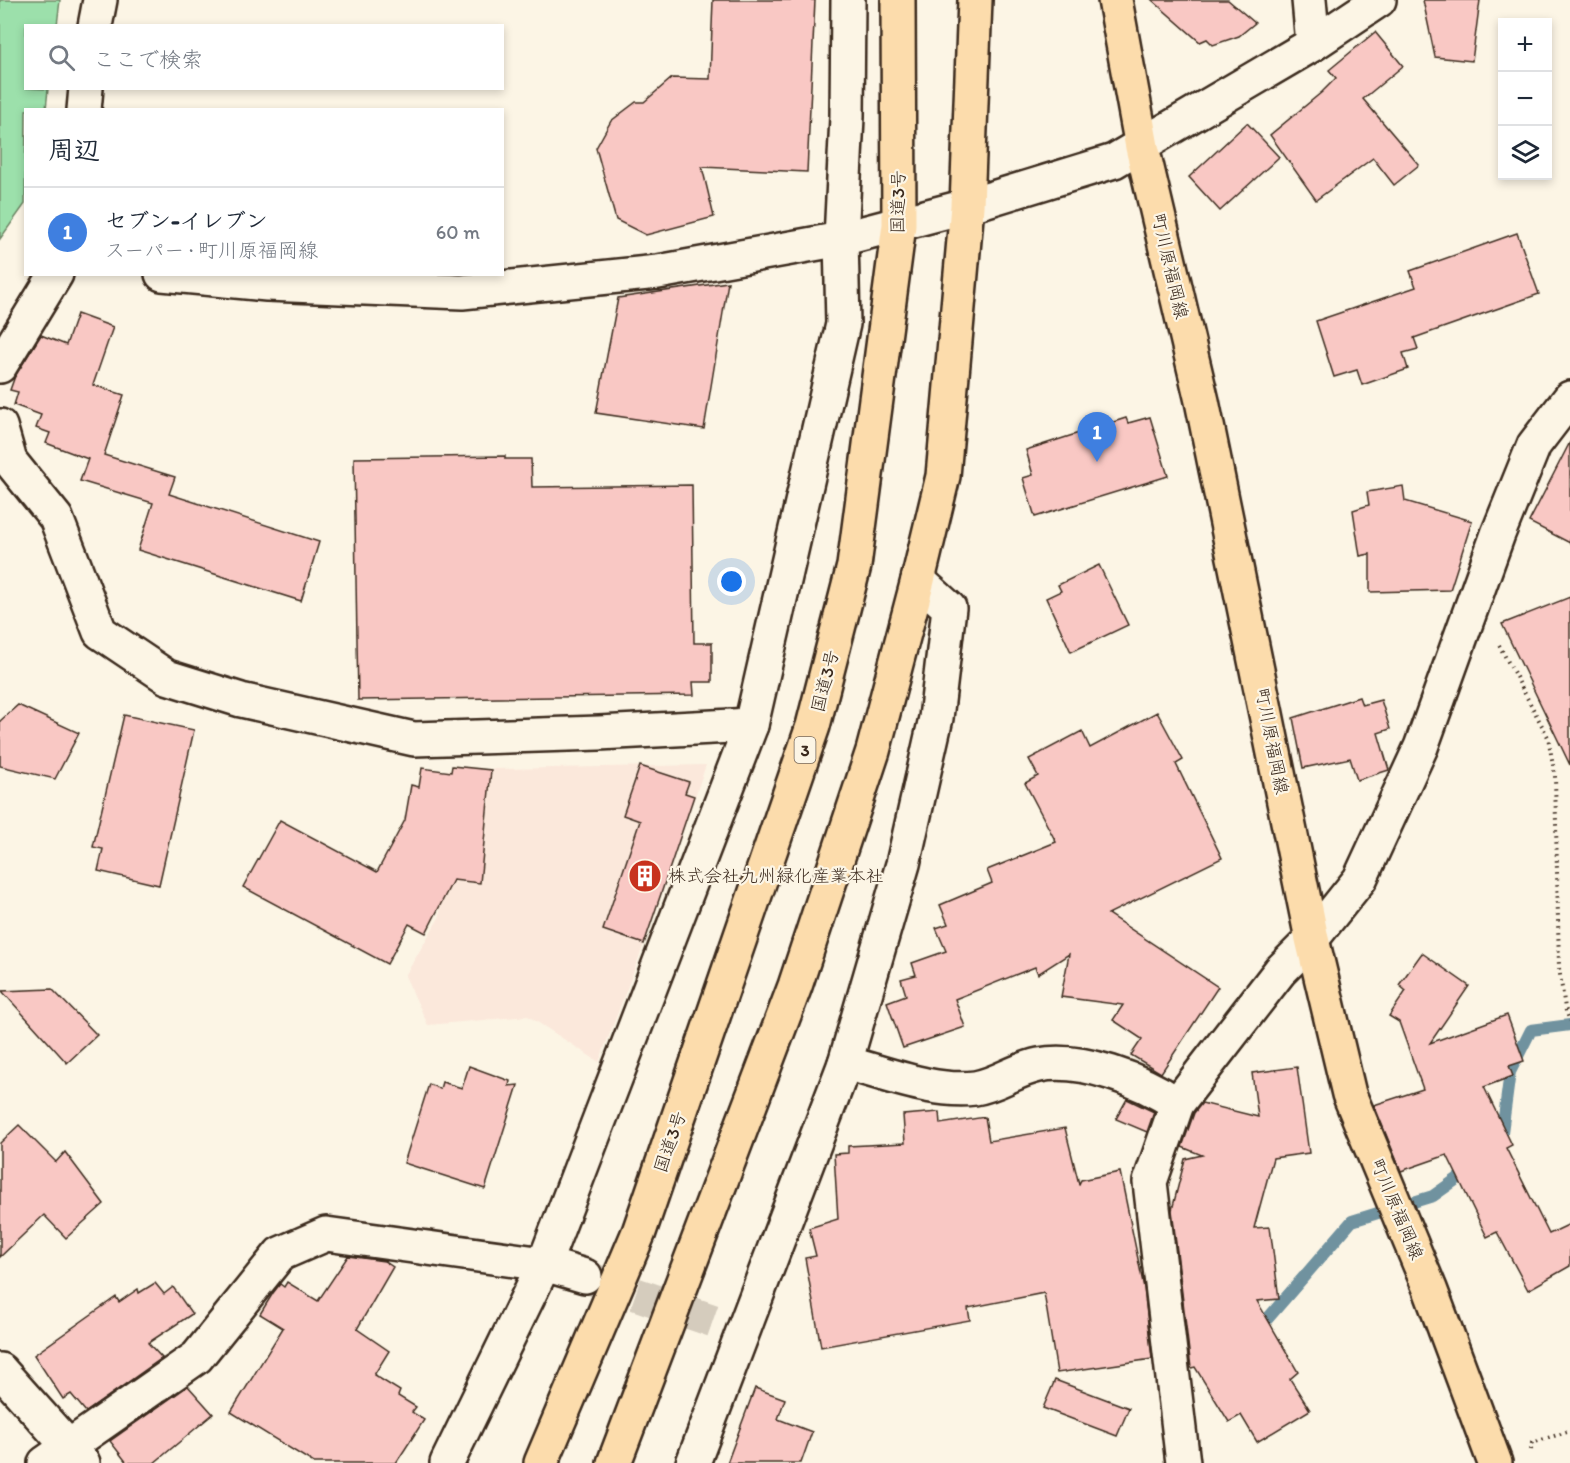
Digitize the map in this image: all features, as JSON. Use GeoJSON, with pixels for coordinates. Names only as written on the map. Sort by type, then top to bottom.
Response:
{"type":"FeatureCollection","features":[{"type":"Feature","properties":{"kind":"main road","name":"国道3号"},"geometry":{"type":"LineString","coordinates":[[541,1463],[639,1232],[813,726],[854,566],[899,225],[898,0]]}},
{"type":"Feature","properties":{"kind":"main road"},"geometry":{"type":"LineString","coordinates":[[614,1463],[795,986],[873,751],[918,580],[943,476],[967,206],[975,0]]}},
{"type":"Feature","properties":{"kind":"main road","name":"町川原福岡線"},"geometry":{"type":"LineString","coordinates":[[1115,0],[1142,147],[1202,401],[1312,939],[1349,1094],[1430,1289],[1495,1463]]}},
{"type":"Feature","properties":{"kind":"street"},"geometry":{"type":"LineString","coordinates":[[95,24],[100,0]]}},
{"type":"Feature","properties":{"kind":"street"},"geometry":{"type":"LineString","coordinates":[[447,1463],[544,1264],[751,725],[843,324],[841,239],[847,117],[848,0]]}},
{"type":"Feature","properties":{"kind":"street"},"geometry":{"type":"LineString","coordinates":[[1309,0],[1313,44]]}},
{"type":"Feature","properties":{"kind":"street"},"geometry":{"type":"LineString","coordinates":[[183,276],[267,284],[462,292],[658,272],[841,239],[967,206],[1114,161],[1142,147],[1313,44],[1379,0]]}},
{"type":"Feature","properties":{"kind":"street"},"geometry":{"type":"LineString","coordinates":[[84,108],[86,90]]}},
{"type":"Feature","properties":{"kind":"street"},"geometry":{"type":"LineString","coordinates":[[0,366],[55,276]]}},
{"type":"Feature","properties":{"kind":"street"},"geometry":{"type":"LineString","coordinates":[[1183,1463],[1150,1182],[1177,1104],[1280,971],[1312,939],[1360,879],[1421,747],[1534,445],[1570,398]]}},
{"type":"Feature","properties":{"kind":"street"},"geometry":{"type":"LineString","coordinates":[[0,426],[10,461],[56,518],[100,632],[167,677],[241,700],[414,739],[751,725]]}},
{"type":"Feature","properties":{"kind":"street"},"geometry":{"type":"LineString","coordinates":[[693,1463],[731,1325],[845,1062],[903,864],[936,718],[949,608],[918,580]]}},
{"type":"Feature","properties":{"kind":"street"},"geometry":{"type":"LineString","coordinates":[[845,1062],[944,1089],[976,1088],[1037,1065],[1061,1062],[1093,1067],[1164,1096],[1177,1104]]}},
{"type":"Feature","properties":{"kind":"street"},"geometry":{"type":"LineString","coordinates":[[0,1370],[65,1457],[197,1357],[280,1254],[326,1234],[544,1264],[585,1276]]}},
{"type":"Feature","properties":{"kind":"path"},"geometry":{"type":"LineString","coordinates":[[1469,614],[1501,648],[1548,737],[1555,776],[1559,968],[1565,1008],[1570,1021]]}},
{"type":"Feature","properties":{"kind":"path"},"geometry":{"type":"LineString","coordinates":[[1531,1453],[1532,1443],[1570,1431]]}},
{"type":"Feature","properties":{"kind":"shaded area"},"geometry":{"type":"Polygon","coordinates":[[[706,765],[644,944],[599,1062],[528,1016],[428,1025],[405,976],[440,916],[445,770],[706,765]]]}},
{"type":"Feature","properties":{"kind":"green space"},"geometry":{"type":"Polygon","coordinates":[[[0,0],[60,0],[57,24],[24,24],[24,90],[48,90],[46,108],[24,108],[24,205],[0,239],[0,0]]]}},
{"type":"Feature","properties":{"kind":"building"},"geometry":{"type":"Polygon","coordinates":[[[713,0],[815,0],[807,172],[702,167],[714,217],[646,235],[616,220],[596,148],[611,121],[636,102],[644,102],[672,78],[710,79],[713,0]]]}},
{"type":"Feature","properties":{"kind":"building"},"geometry":{"type":"Polygon","coordinates":[[[1152,0],[1228,0],[1255,23],[1239,36],[1213,45],[1207,39],[1200,42],[1152,0]]]}},
{"type":"Feature","properties":{"kind":"building"},"geometry":{"type":"Polygon","coordinates":[[[1423,0],[1480,0],[1472,61],[1435,57],[1423,0]]]}},
{"type":"Feature","properties":{"kind":"building"},"geometry":{"type":"Polygon","coordinates":[[[1375,32],[1403,66],[1363,99],[1419,165],[1394,185],[1373,158],[1316,200],[1270,135],[1322,92],[1336,78],[1329,70],[1375,32]]]}},
{"type":"Feature","properties":{"kind":"building"},"geometry":{"type":"Polygon","coordinates":[[[1247,123],[1279,157],[1220,211],[1189,177],[1247,123]]]}},
{"type":"Feature","properties":{"kind":"building"},"geometry":{"type":"Polygon","coordinates":[[[1517,233],[1539,294],[1414,338],[1418,349],[1403,353],[1408,369],[1362,385],[1357,370],[1334,377],[1316,321],[1416,287],[1410,271],[1517,233]]]}},
{"type":"Feature","properties":{"kind":"building"},"geometry":{"type":"Polygon","coordinates":[[[728,282],[704,429],[596,413],[618,298],[728,282]]]}},
{"type":"Feature","properties":{"kind":"building"},"geometry":{"type":"Polygon","coordinates":[[[77,314],[113,327],[93,385],[124,395],[104,455],[175,477],[169,494],[319,542],[301,601],[138,550],[153,503],[80,481],[88,459],[46,443],[50,433],[36,428],[41,415],[14,405],[18,392],[10,390],[15,376],[41,335],[66,345],[77,314]]]}},
{"type":"Feature","properties":{"kind":"building"},"geometry":{"type":"Polygon","coordinates":[[[1150,417],[1168,476],[1035,517],[1023,478],[1033,475],[1026,450],[1126,418],[1128,423],[1150,417]]]}},
{"type":"Feature","properties":{"kind":"building"},"geometry":{"type":"Polygon","coordinates":[[[1570,442],[1570,543],[1529,522],[1570,442]]]}},
{"type":"Feature","properties":{"kind":"building"},"geometry":{"type":"Polygon","coordinates":[[[505,456],[505,459],[531,459],[532,487],[692,485],[694,643],[712,643],[712,682],[693,682],[694,695],[358,700],[354,458],[505,456]]]}},
{"type":"Feature","properties":{"kind":"building"},"geometry":{"type":"Polygon","coordinates":[[[1403,486],[1405,501],[1472,521],[1450,590],[1370,592],[1370,554],[1360,556],[1353,510],[1369,505],[1367,492],[1403,486]]]}},
{"type":"Feature","properties":{"kind":"building"},"geometry":{"type":"Polygon","coordinates":[[[1099,565],[1128,625],[1071,652],[1046,598],[1061,591],[1058,585],[1099,565]]]}},
{"type":"Feature","properties":{"kind":"building"},"geometry":{"type":"Polygon","coordinates":[[[1570,597],[1570,765],[1502,624],[1570,597]]]}},
{"type":"Feature","properties":{"kind":"building"},"geometry":{"type":"Polygon","coordinates":[[[1359,697],[1362,705],[1381,700],[1390,729],[1378,733],[1389,770],[1357,780],[1350,758],[1303,768],[1293,718],[1359,697]]]}},
{"type":"Feature","properties":{"kind":"building"},"geometry":{"type":"Polygon","coordinates":[[[18,705],[79,733],[55,779],[0,766],[0,721],[18,705]]]}},
{"type":"Feature","properties":{"kind":"building"},"geometry":{"type":"Polygon","coordinates":[[[1157,712],[1183,760],[1176,764],[1222,858],[1108,914],[1218,987],[1161,1073],[1131,1055],[1142,1039],[1113,1020],[1123,1005],[1061,997],[1069,954],[1038,974],[1035,967],[955,999],[965,1027],[903,1048],[887,1002],[906,995],[901,979],[916,975],[912,963],[946,951],[936,928],[948,924],[940,905],[992,883],[987,870],[1056,842],[1025,783],[1038,776],[1029,759],[1082,731],[1090,748],[1157,712]]]}},
{"type":"Feature","properties":{"kind":"building"},"geometry":{"type":"Polygon","coordinates":[[[124,715],[194,730],[159,885],[98,871],[103,849],[93,847],[124,715]]]}},
{"type":"Feature","properties":{"kind":"building"},"geometry":{"type":"Polygon","coordinates":[[[452,766],[491,770],[480,883],[453,880],[426,933],[409,924],[387,964],[243,887],[280,820],[377,872],[405,820],[411,785],[419,787],[422,768],[451,772],[452,766]]]}},
{"type":"Feature","properties":{"kind":"building","name":"株式会社九州緑化産業本社"},"geometry":{"type":"Polygon","coordinates":[[[640,766],[689,782],[685,793],[694,796],[644,944],[603,930],[640,821],[623,815],[640,766]]]}},
{"type":"Feature","properties":{"kind":"building"},"geometry":{"type":"Polygon","coordinates":[[[1422,953],[1469,986],[1430,1043],[1507,1015],[1524,1061],[1509,1066],[1513,1076],[1484,1087],[1512,1145],[1506,1148],[1549,1234],[1570,1224],[1570,1266],[1528,1290],[1497,1232],[1487,1237],[1447,1155],[1401,1171],[1374,1105],[1423,1089],[1399,1022],[1389,1016],[1406,991],[1399,985],[1422,953]]]}},
{"type":"Feature","properties":{"kind":"building"},"geometry":{"type":"Polygon","coordinates":[[[52,989],[97,1035],[67,1063],[2,991],[52,989]]]}},
{"type":"Feature","properties":{"kind":"building"},"geometry":{"type":"Polygon","coordinates":[[[469,1066],[510,1081],[509,1086],[518,1085],[485,1189],[404,1163],[429,1084],[440,1089],[442,1082],[462,1088],[469,1066]]]}},
{"type":"Feature","properties":{"kind":"building"},"geometry":{"type":"Polygon","coordinates":[[[1297,1067],[1309,1153],[1273,1158],[1254,1228],[1270,1227],[1279,1299],[1257,1301],[1298,1372],[1290,1379],[1310,1410],[1257,1442],[1241,1415],[1229,1422],[1195,1367],[1191,1368],[1172,1210],[1185,1159],[1202,1155],[1182,1147],[1194,1113],[1202,1103],[1258,1117],[1252,1073],[1297,1067]]]}},
{"type":"Feature","properties":{"kind":"building"},"geometry":{"type":"Polygon","coordinates":[[[1127,1099],[1154,1112],[1147,1132],[1116,1119],[1127,1099]]]}},
{"type":"Feature","properties":{"kind":"building"},"geometry":{"type":"Polygon","coordinates":[[[939,1112],[940,1124],[985,1117],[989,1141],[1065,1128],[1079,1184],[1081,1180],[1120,1172],[1144,1288],[1152,1359],[1057,1373],[1044,1293],[968,1308],[970,1320],[821,1347],[805,1258],[816,1256],[809,1228],[838,1219],[834,1154],[848,1153],[848,1146],[905,1143],[903,1115],[939,1112]]]}},
{"type":"Feature","properties":{"kind":"building"},"geometry":{"type":"Polygon","coordinates":[[[19,1125],[56,1162],[65,1152],[104,1204],[66,1238],[44,1215],[0,1257],[0,1143],[19,1125]]]}},
{"type":"Feature","properties":{"kind":"building"},"geometry":{"type":"Polygon","coordinates":[[[348,1256],[384,1261],[393,1267],[357,1329],[389,1351],[374,1375],[400,1391],[398,1396],[416,1407],[412,1412],[424,1420],[396,1463],[314,1463],[231,1412],[283,1328],[260,1314],[273,1293],[280,1284],[284,1287],[287,1282],[318,1301],[348,1256]]]}},
{"type":"Feature","properties":{"kind":"building"},"geometry":{"type":"Polygon","coordinates":[[[155,1283],[164,1294],[173,1287],[192,1314],[148,1343],[162,1358],[86,1412],[71,1394],[63,1399],[34,1355],[116,1297],[119,1302],[138,1289],[139,1293],[155,1283]]]}},
{"type":"Feature","properties":{"kind":"building"},"geometry":{"type":"Polygon","coordinates":[[[1055,1380],[1129,1408],[1117,1436],[1043,1408],[1055,1380]]]}},
{"type":"Feature","properties":{"kind":"building"},"geometry":{"type":"Polygon","coordinates":[[[188,1386],[213,1414],[154,1463],[127,1463],[110,1441],[188,1386]]]}},
{"type":"Feature","properties":{"kind":"building"},"geometry":{"type":"Polygon","coordinates":[[[755,1388],[785,1399],[778,1419],[812,1432],[801,1463],[727,1463],[755,1388]]]}},
{"type":"Feature","properties":{"kind":"waterway"},"geometry":{"type":"LineString","coordinates":[[1501,1140],[1510,1072],[1531,1030],[1570,1025]]}},
{"type":"Feature","properties":{"kind":"waterway"},"geometry":{"type":"LineString","coordinates":[[1257,1331],[1352,1221],[1433,1196],[1471,1169]]}},
{"type":"Feature","properties":{"kind":"tunnel"},"geometry":{"type":"LineString","coordinates":[[589,1278],[717,1322]]}},
{"type":"Feature","properties":{"kind":"place","name":"セブン-イレブン"},"geometry":{"type":"Point","coordinates":[1097,462]}},
{"type":"Feature","properties":{"kind":"place","name":"株式会社九州緑化産業本社"},"geometry":{"type":"Point","coordinates":[645,876]}}]}
